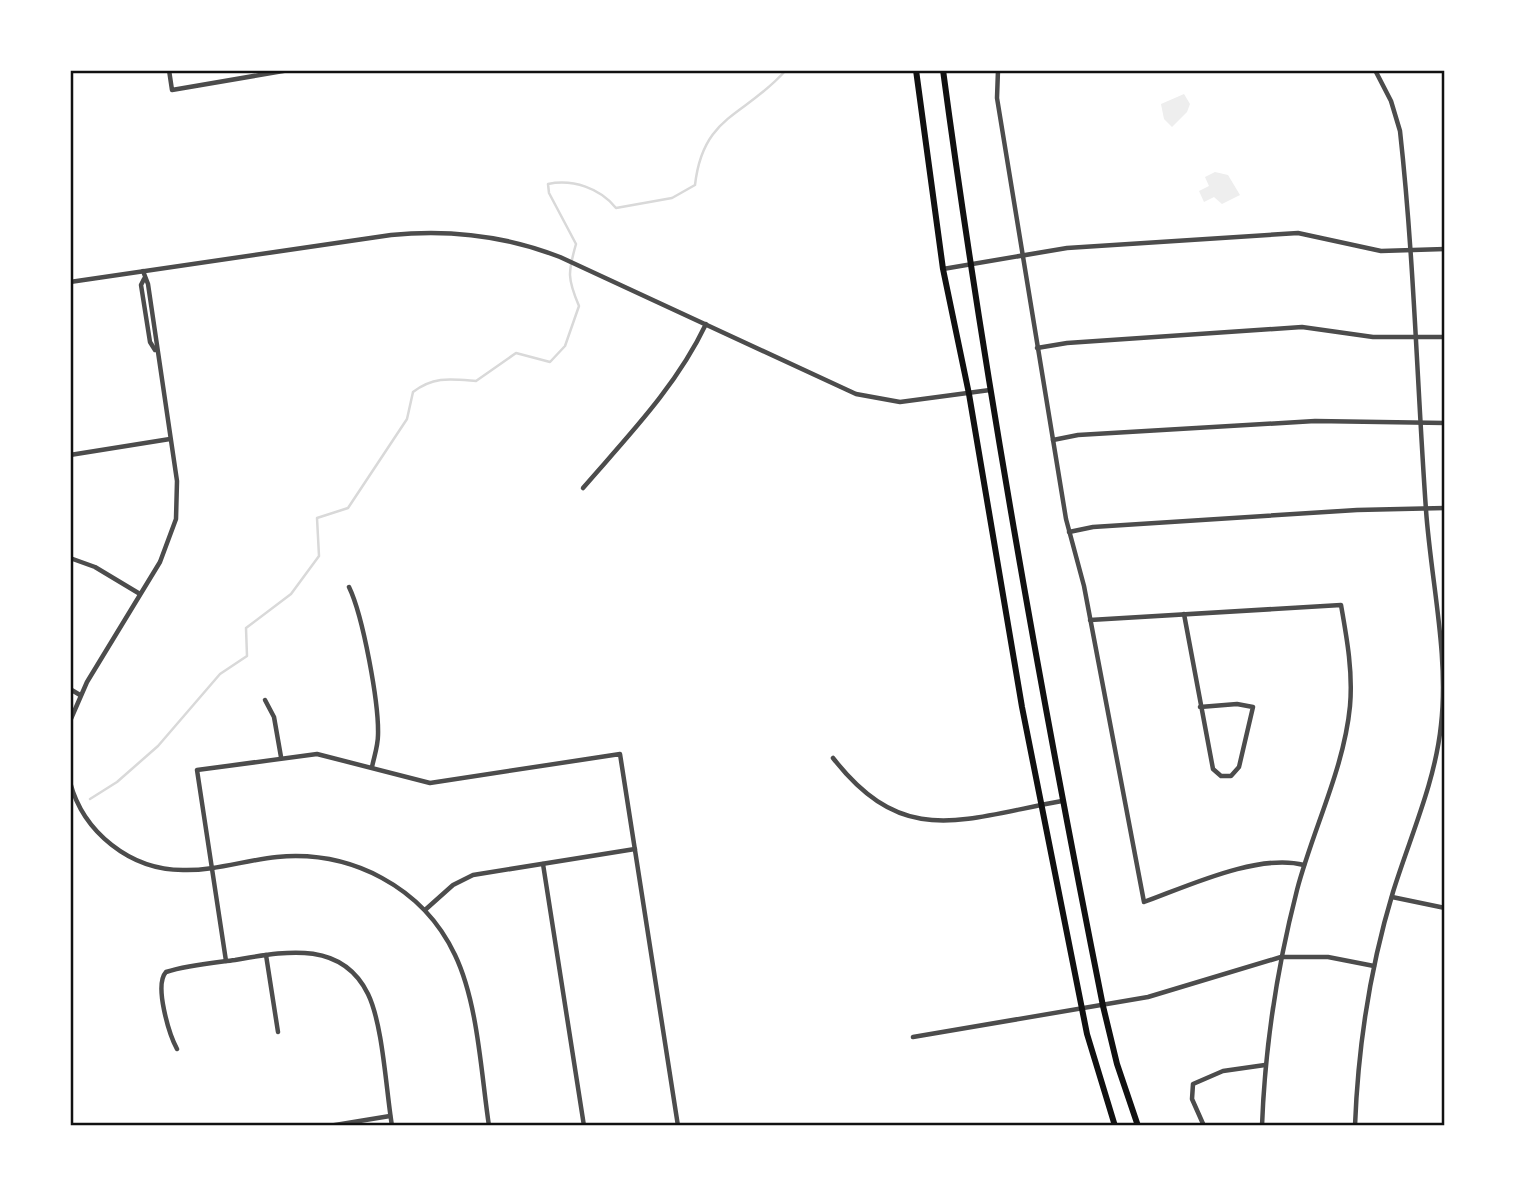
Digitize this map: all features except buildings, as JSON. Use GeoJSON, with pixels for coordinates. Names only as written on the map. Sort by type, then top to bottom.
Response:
{"type":"FeatureCollection","features":[{"type":"Feature","properties":{"kind":"main road"},"geometry":{"type":"LineString","coordinates":[[916,70],[943,269],[969,394],[1041,805],[1094,1063],[1115,1126]]}},
{"type":"Feature","properties":{"kind":"main road"},"geometry":{"type":"LineString","coordinates":[[943,70],[969,264],[1062,801],[1116,1064],[1138,1126]]}},
{"type":"Feature","properties":{"kind":"street"},"geometry":{"type":"LineString","coordinates":[[169,70],[172,90],[289,70]]}},
{"type":"Feature","properties":{"kind":"street"},"geometry":{"type":"LineString","coordinates":[[999,70],[997,98],[1069,532],[1090,620],[1144,902],[1237,870],[1283,863],[1304,865]]}},
{"type":"Feature","properties":{"kind":"street"},"geometry":{"type":"LineString","coordinates":[[1355,1126],[1362,1041],[1374,966],[1392,897],[1429,785],[1443,701],[1442,648],[1433,595],[1426,510],[1400,131],[1391,102],[1375,70]]}},
{"type":"Feature","properties":{"kind":"street"},"geometry":{"type":"LineString","coordinates":[[70,282],[419,233],[495,238],[575,263],[837,387],[866,397],[900,402],[990,390]]}},
{"type":"Feature","properties":{"kind":"street"},"geometry":{"type":"LineString","coordinates":[[943,269],[1078,247],[1298,233],[1373,249],[1410,251],[1445,248]]}},
{"type":"Feature","properties":{"kind":"street"},"geometry":{"type":"LineString","coordinates":[[70,721],[80,695],[170,542],[176,519],[178,495],[150,295],[143,271]]}},
{"type":"Feature","properties":{"kind":"street"},"geometry":{"type":"LineString","coordinates":[[583,488],[671,385],[706,324]]}},
{"type":"Feature","properties":{"kind":"street"},"geometry":{"type":"LineString","coordinates":[[1037,348],[1067,343],[1302,327],[1416,339],[1445,337]]}},
{"type":"Feature","properties":{"kind":"street"},"geometry":{"type":"LineString","coordinates":[[1053,440],[1078,435],[1270,422],[1445,423]]}},
{"type":"Feature","properties":{"kind":"street"},"geometry":{"type":"LineString","coordinates":[[70,455],[170,439]]}},
{"type":"Feature","properties":{"kind":"street"},"geometry":{"type":"LineString","coordinates":[[1069,532],[1093,527],[1357,510],[1445,508]]}},
{"type":"Feature","properties":{"kind":"street"},"geometry":{"type":"LineString","coordinates":[[70,558],[95,567],[140,594]]}},
{"type":"Feature","properties":{"kind":"street"},"geometry":{"type":"LineString","coordinates":[[349,587],[361,619],[378,722],[378,741],[372,767]]}},
{"type":"Feature","properties":{"kind":"street"},"geometry":{"type":"LineString","coordinates":[[1090,620],[1341,605],[1350,674],[1347,724],[1335,772],[1304,865],[1281,957],[1265,1065],[1262,1126]]}},
{"type":"Feature","properties":{"kind":"street"},"geometry":{"type":"LineString","coordinates":[[1184,614],[1200,707],[1213,769],[1221,776],[1231,776],[1238,767],[1252,723],[1253,707],[1242,704],[1200,707]]}},
{"type":"Feature","properties":{"kind":"street"},"geometry":{"type":"LineString","coordinates":[[70,690],[80,695]]}},
{"type":"Feature","properties":{"kind":"street"},"geometry":{"type":"LineString","coordinates":[[265,700],[276,723],[281,757]]}},
{"type":"Feature","properties":{"kind":"street"},"geometry":{"type":"LineString","coordinates":[[226,961],[197,771],[317,754],[430,783],[620,754],[678,1126]]}},
{"type":"Feature","properties":{"kind":"street"},"geometry":{"type":"LineString","coordinates":[[833,758],[852,781],[874,801],[914,819],[946,820],[1062,801]]}},
{"type":"Feature","properties":{"kind":"street"},"geometry":{"type":"LineString","coordinates":[[70,782],[76,801],[92,826],[122,852],[169,869],[211,867],[276,857],[333,859],[361,868],[394,884],[425,910],[450,944],[465,981],[489,1126]]}},
{"type":"Feature","properties":{"kind":"street"},"geometry":{"type":"LineString","coordinates":[[425,910],[453,885],[473,875],[635,849]]}},
{"type":"Feature","properties":{"kind":"street"},"geometry":{"type":"LineString","coordinates":[[543,864],[584,1126]]}},
{"type":"Feature","properties":{"kind":"street"},"geometry":{"type":"LineString","coordinates":[[1392,897],[1445,908]]}},
{"type":"Feature","properties":{"kind":"street"},"geometry":{"type":"LineString","coordinates":[[177,1049],[169,1030],[161,982],[163,974],[295,951],[317,953],[340,963],[358,979],[369,995],[392,1126]]}},
{"type":"Feature","properties":{"kind":"street"},"geometry":{"type":"LineString","coordinates":[[266,955],[278,1032]]}},
{"type":"Feature","properties":{"kind":"street"},"geometry":{"type":"LineString","coordinates":[[913,1037],[1148,997],[1281,957],[1328,957],[1374,966]]}},
{"type":"Feature","properties":{"kind":"street"},"geometry":{"type":"LineString","coordinates":[[1204,1126],[1192,1099],[1193,1084],[1223,1071],[1265,1065]]}},
{"type":"Feature","properties":{"kind":"street"},"geometry":{"type":"LineString","coordinates":[[329,1126],[390,1116]]}},
{"type":"Feature","properties":{"kind":"shaded area"},"geometry":{"type":"Polygon","coordinates":[[[1184,94],[1190,104],[1187,112],[1172,127],[1164,119],[1161,104],[1184,94]]]}},
{"type":"Feature","properties":{"kind":"shaded area"},"geometry":{"type":"Polygon","coordinates":[[[1215,172],[1228,175],[1240,195],[1222,204],[1214,197],[1204,202],[1199,191],[1209,186],[1205,177],[1215,172]]]}},
{"type":"Feature","properties":{"kind":"waterway"},"geometry":{"type":"LineString","coordinates":[[90,799],[117,782],[158,746],[220,674],[247,656],[246,628],[291,594],[319,556],[317,518],[348,508],[407,419],[413,392],[436,381],[476,381],[516,353],[550,362],[565,346],[579,306],[570,275],[576,244],[549,193],[548,184],[576,184],[594,190],[616,208],[672,198],[695,185],[700,162],[716,130],[771,86],[786,70]]}}]}
